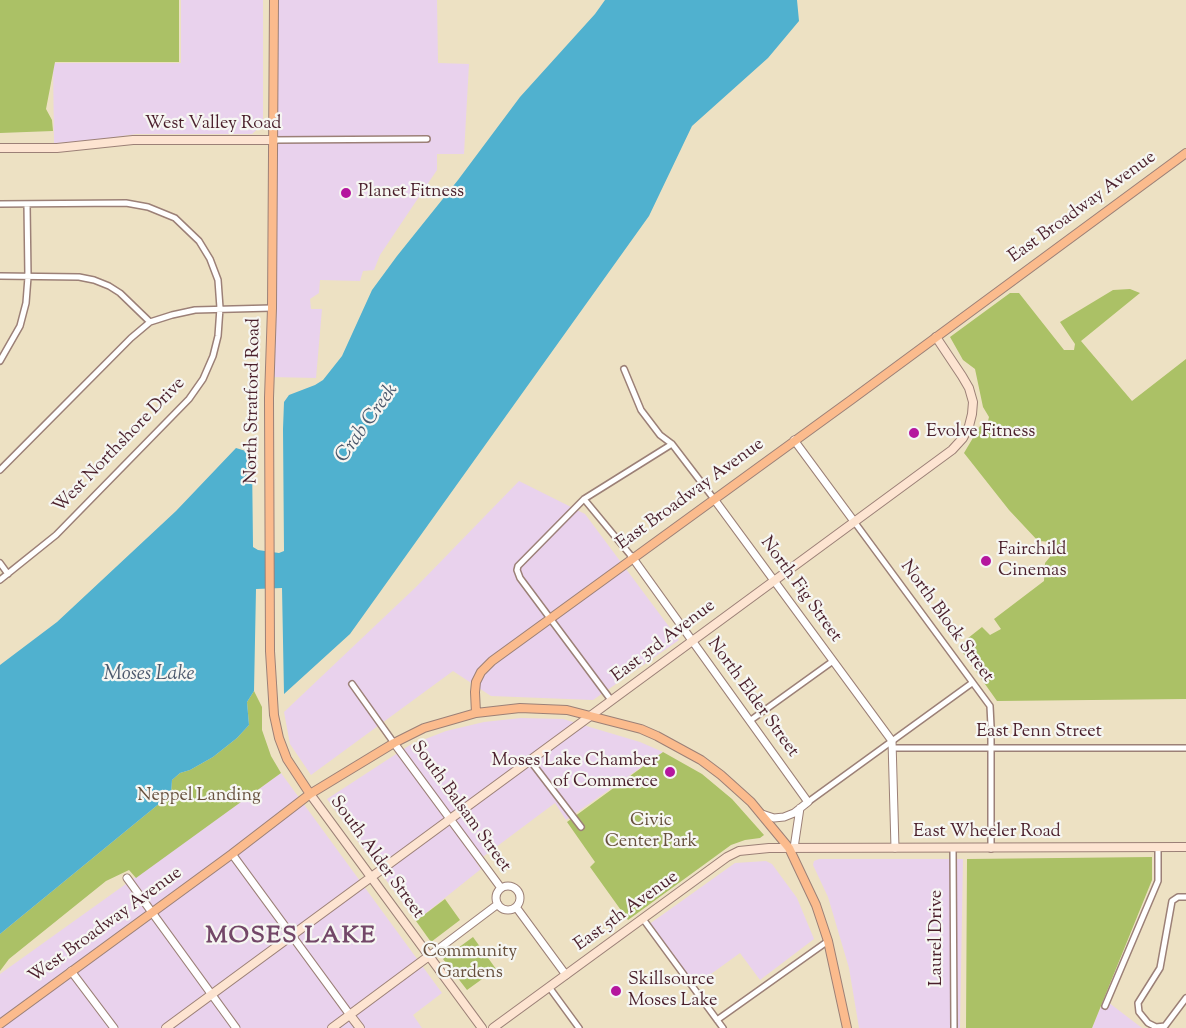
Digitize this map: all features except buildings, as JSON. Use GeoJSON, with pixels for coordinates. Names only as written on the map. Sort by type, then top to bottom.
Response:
{"type":"FeatureCollection","features":[{"type":"Feature","properties":{"kind":"main road","name":"North Stratford Road"},"geometry":{"type":"LineString","coordinates":[[274,0],[272,309],[269,398],[270,603],[274,715],[287,759],[310,794]]}},
{"type":"Feature","properties":{"kind":"main road","name":"West Valley Road"},"geometry":{"type":"LineString","coordinates":[[0,148],[57,148],[133,140],[274,140]]}},
{"type":"Feature","properties":{"kind":"main road","name":"East Broadway Avenue"},"geometry":{"type":"LineString","coordinates":[[476,713],[475,692],[481,672],[492,661],[1186,153]]}},
{"type":"Feature","properties":{"kind":"main road","name":"East 3rd Avenue"},"geometry":{"type":"LineString","coordinates":[[166,1028],[853,520],[952,450],[963,438],[969,426],[973,402],[969,388],[936,337]]}},
{"type":"Feature","properties":{"kind":"main road"},"geometry":{"type":"LineString","coordinates":[[231,854],[310,794],[394,743],[441,722],[476,713],[520,708],[567,710],[590,714],[654,734],[701,760],[729,781],[791,848],[816,905],[828,941],[847,1028]]}},
{"type":"Feature","properties":{"kind":"main road","name":"South Alder Street"},"geometry":{"type":"LineString","coordinates":[[310,794],[482,1028]]}},
{"type":"Feature","properties":{"kind":"main road","name":"East Wheeler Road"},"geometry":{"type":"LineString","coordinates":[[791,848],[1186,847]]}},
{"type":"Feature","properties":{"kind":"main road","name":"East 5th Avenue"},"geometry":{"type":"LineString","coordinates":[[494,1028],[732,854],[755,848],[791,848]]}},
{"type":"Feature","properties":{"kind":"main road","name":"West Broadway Avenue"},"geometry":{"type":"LineString","coordinates":[[0,1024],[231,854]]}},
{"type":"Feature","properties":{"kind":"main road"},"geometry":{"type":"LineString","coordinates":[[332,1028],[429,956]]}},
{"type":"Feature","properties":{"kind":"main road"},"geometry":{"type":"LineString","coordinates":[[350,1015],[360,1028]]}},
{"type":"Feature","properties":{"kind":"street","name":"West Valley Road"},"geometry":{"type":"LineString","coordinates":[[274,140],[427,139]]}},
{"type":"Feature","properties":{"kind":"street","name":"West Northshore Drive"},"geometry":{"type":"LineString","coordinates":[[0,204],[126,203],[148,207],[175,218],[199,241],[210,259],[218,280],[219,308],[218,336],[213,356],[203,379],[189,399],[56,535],[0,580]]}},
{"type":"Feature","properties":{"kind":"street"},"geometry":{"type":"LineString","coordinates":[[0,361],[20,327],[26,303],[27,204]]}},
{"type":"Feature","properties":{"kind":"street"},"geometry":{"type":"LineString","coordinates":[[0,276],[80,277],[109,286],[120,293],[150,322]]}},
{"type":"Feature","properties":{"kind":"street"},"geometry":{"type":"LineString","coordinates":[[0,470],[131,338],[150,322],[195,310],[272,309]]}},
{"type":"Feature","properties":{"kind":"street","name":"North Fig Street"},"geometry":{"type":"LineString","coordinates":[[624,369],[641,410],[660,435],[672,444],[714,499],[893,744]]}},
{"type":"Feature","properties":{"kind":"street","name":"North Block Street"},"geometry":{"type":"LineString","coordinates":[[794,440],[990,706],[991,849]]}},
{"type":"Feature","properties":{"kind":"street"},"geometry":{"type":"LineString","coordinates":[[611,700],[520,578],[517,570],[531,551],[584,499],[672,444]]}},
{"type":"Feature","properties":{"kind":"street","name":"North Elder Street"},"geometry":{"type":"LineString","coordinates":[[584,499],[632,557],[808,802]]}},
{"type":"Feature","properties":{"kind":"street"},"geometry":{"type":"LineString","coordinates":[[0,563],[8,574]]}},
{"type":"Feature","properties":{"kind":"street"},"geometry":{"type":"LineString","coordinates":[[751,720],[833,661]]}},
{"type":"Feature","properties":{"kind":"street"},"geometry":{"type":"LineString","coordinates":[[761,814],[780,818],[794,813],[893,744],[972,683]]}},
{"type":"Feature","properties":{"kind":"street"},"geometry":{"type":"LineString","coordinates":[[352,684],[394,743]]}},
{"type":"Feature","properties":{"kind":"street","name":"South Balsam Street"},"geometry":{"type":"LineString","coordinates":[[394,743],[501,888]]}},
{"type":"Feature","properties":{"kind":"street"},"geometry":{"type":"LineString","coordinates":[[893,744],[895,848]]}},
{"type":"Feature","properties":{"kind":"street","name":"East Penn Street"},"geometry":{"type":"LineString","coordinates":[[893,744],[991,748],[1186,748]]}},
{"type":"Feature","properties":{"kind":"street"},"geometry":{"type":"LineString","coordinates":[[530,759],[581,827]]}},
{"type":"Feature","properties":{"kind":"street"},"geometry":{"type":"LineString","coordinates":[[791,848],[800,808]]}},
{"type":"Feature","properties":{"kind":"street"},"geometry":{"type":"LineString","coordinates":[[1105,1006],[1158,881],[1158,847]]}},
{"type":"Feature","properties":{"kind":"street","name":"Laurel Drive"},"geometry":{"type":"LineString","coordinates":[[953,848],[954,1028]]}},
{"type":"Feature","properties":{"kind":"street"},"geometry":{"type":"LineString","coordinates":[[231,854],[350,1015]]}},
{"type":"Feature","properties":{"kind":"street"},"geometry":{"type":"LineString","coordinates":[[126,878],[236,1028]]}},
{"type":"Feature","properties":{"kind":"street","name":"South Balsam Street"},"geometry":{"type":"LineString","coordinates":[[498,904],[497,894],[501,888],[508,886],[517,891],[519,901],[516,907],[566,975]]}},
{"type":"Feature","properties":{"kind":"street"},"geometry":{"type":"LineString","coordinates":[[1186,897],[1178,897],[1172,901],[1160,968],[1138,1003],[1138,1012],[1148,1023],[1156,1027],[1165,1026],[1186,998]]}},
{"type":"Feature","properties":{"kind":"street"},"geometry":{"type":"LineString","coordinates":[[429,956],[498,904],[506,909],[516,907]]}},
{"type":"Feature","properties":{"kind":"street"},"geometry":{"type":"LineString","coordinates":[[643,919],[723,1028]]}},
{"type":"Feature","properties":{"kind":"street"},"geometry":{"type":"LineString","coordinates":[[717,1020],[828,941]]}},
{"type":"Feature","properties":{"kind":"street"},"geometry":{"type":"LineString","coordinates":[[71,971],[114,1028]]}},
{"type":"Feature","properties":{"kind":"street"},"geometry":{"type":"LineString","coordinates":[[549,987],[579,1028]]}},
{"type":"Feature","properties":{"kind":"shaded area"},"geometry":{"type":"Polygon","coordinates":[[[181,0],[263,0],[263,124],[252,134],[136,134],[81,142],[54,143],[53,63],[181,63],[181,0]]]}},
{"type":"Feature","properties":{"kind":"shaded area"},"geometry":{"type":"Polygon","coordinates":[[[274,0],[437,0],[438,63],[469,64],[464,154],[437,154],[437,170],[380,255],[374,270],[363,271],[360,281],[320,280],[319,293],[310,299],[311,309],[322,309],[316,378],[270,377],[274,0]]]}},
{"type":"Feature","properties":{"kind":"shaded area"},"geometry":{"type":"Polygon","coordinates":[[[519,481],[585,514],[679,640],[593,700],[491,696],[453,671],[311,775],[290,744],[284,712],[416,587],[519,481]]]}},
{"type":"Feature","properties":{"kind":"shaded area"},"geometry":{"type":"Polygon","coordinates":[[[521,718],[563,719],[640,742],[663,752],[566,820],[555,803],[476,862],[481,869],[416,921],[327,799],[410,745],[446,731],[484,722],[521,718]]]}},
{"type":"Feature","properties":{"kind":"shaded area"},"geometry":{"type":"Polygon","coordinates":[[[281,773],[442,993],[413,1015],[422,1028],[0,1028],[0,974],[281,773]]]}},
{"type":"Feature","properties":{"kind":"shaded area"},"geometry":{"type":"Polygon","coordinates":[[[819,859],[963,859],[960,1028],[859,1028],[849,968],[828,897],[813,865],[814,861],[819,859]]]}},
{"type":"Feature","properties":{"kind":"shaded area"},"geometry":{"type":"Polygon","coordinates":[[[766,861],[772,864],[797,898],[814,939],[760,980],[740,953],[693,987],[648,925],[735,863],[766,861]]]}},
{"type":"Feature","properties":{"kind":"shaded area"},"geometry":{"type":"Polygon","coordinates":[[[1104,999],[1142,1028],[1092,1028],[1104,999]]]}},
{"type":"Feature","properties":{"kind":"green space"},"geometry":{"type":"Polygon","coordinates":[[[0,0],[179,0],[179,62],[55,62],[46,109],[52,120],[53,131],[0,133],[0,0]]]}},
{"type":"Feature","properties":{"kind":"green space"},"geometry":{"type":"Polygon","coordinates":[[[1130,289],[1140,293],[1081,341],[1132,401],[1186,359],[1186,699],[997,701],[958,646],[982,627],[990,635],[1001,629],[994,619],[1044,581],[1045,563],[1054,552],[1055,542],[1038,541],[1009,510],[964,453],[980,426],[987,425],[989,417],[983,407],[975,369],[963,360],[950,337],[1010,293],[1019,293],[1064,350],[1074,350],[1075,344],[1060,322],[1113,290],[1130,289]]]}},
{"type":"Feature","properties":{"kind":"green space","name":"Neppel Landing"},"geometry":{"type":"Polygon","coordinates":[[[254,691],[262,707],[262,730],[271,756],[281,773],[136,878],[129,870],[106,881],[9,959],[0,971],[0,934],[171,794],[172,780],[180,773],[213,757],[237,738],[249,725],[247,702],[254,691]]]}},
{"type":"Feature","properties":{"kind":"green space","name":"Civic Center Park"},"geometry":{"type":"Polygon","coordinates":[[[663,752],[702,774],[732,799],[764,835],[731,845],[628,920],[590,867],[595,862],[567,822],[663,752]]]}},
{"type":"Feature","properties":{"kind":"green space"},"geometry":{"type":"Polygon","coordinates":[[[1152,857],[1152,880],[1092,1028],[966,1028],[967,859],[1152,857]]]}},
{"type":"Feature","properties":{"kind":"green space","name":"Community Gardens"},"geometry":{"type":"Polygon","coordinates":[[[445,899],[460,920],[431,942],[416,921],[445,899]]]}},
{"type":"Feature","properties":{"kind":"green space","name":"Community Gardens"},"geometry":{"type":"Polygon","coordinates":[[[473,937],[496,969],[467,990],[443,959],[473,937]]]}},
{"type":"Feature","properties":{"kind":"water","name":"Moses Lake"},"geometry":{"type":"Polygon","coordinates":[[[605,0],[797,0],[799,21],[768,58],[692,126],[649,216],[350,634],[284,694],[282,588],[256,589],[254,691],[247,702],[249,725],[213,757],[180,773],[172,780],[171,794],[0,934],[0,665],[57,622],[176,511],[236,448],[249,452],[252,458],[253,547],[279,553],[284,551],[284,402],[289,395],[323,380],[342,356],[372,290],[397,256],[520,97],[605,0]]]}},
{"type":"Feature","properties":{"kind":"place","name":"Planet Fitness"},"geometry":{"type":"Point","coordinates":[346,193]}},
{"type":"Feature","properties":{"kind":"place","name":"Evolve Fitness"},"geometry":{"type":"Point","coordinates":[914,433]}},
{"type":"Feature","properties":{"kind":"place","name":"Fairchild Cinemas"},"geometry":{"type":"Point","coordinates":[986,561]}},
{"type":"Feature","properties":{"kind":"place","name":"Moses Lake Chamber of Commerce"},"geometry":{"type":"Point","coordinates":[670,772]}},
{"type":"Feature","properties":{"kind":"place","name":"Skillsource Moses Lake"},"geometry":{"type":"Point","coordinates":[616,991]}},
{"type":"Feature","properties":{"kind":"district","name":"MOSES LAKE"},"geometry":{"type":"Point","coordinates":[291,938]}},
{"type":"Feature","properties":{"kind":"water label","name":"Crab Creek"},"geometry":{"type":"Point","coordinates":[368,424]}}]}
